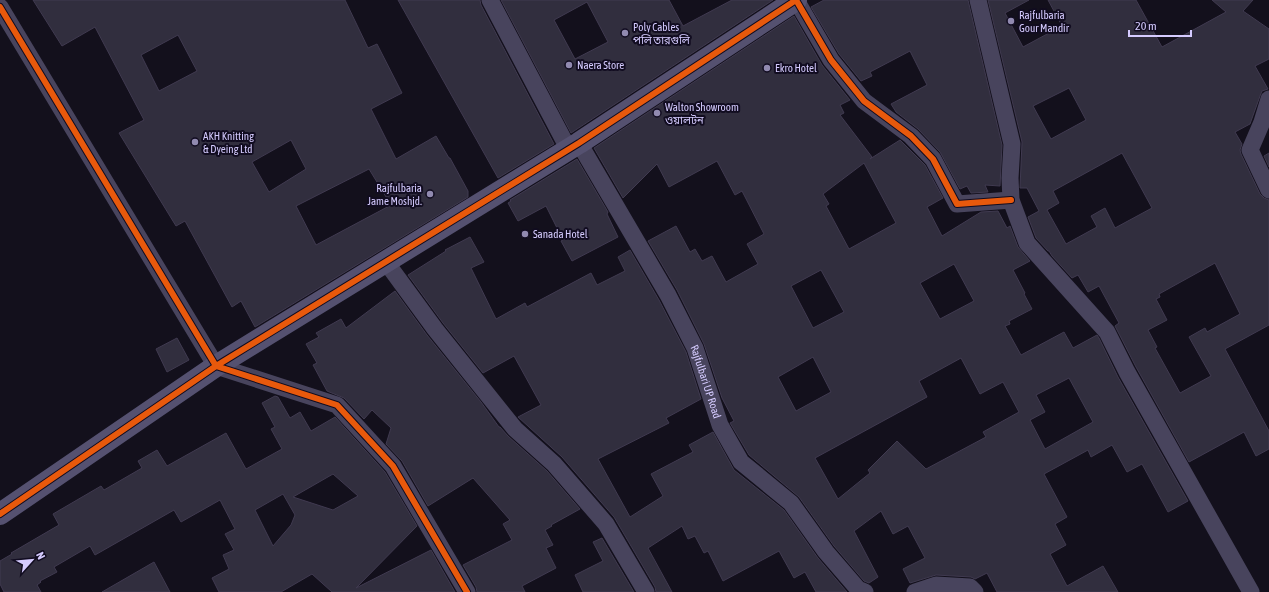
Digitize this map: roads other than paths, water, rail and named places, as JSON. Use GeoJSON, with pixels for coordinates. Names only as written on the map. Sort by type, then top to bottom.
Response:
{"type":"FeatureCollection","features":[{"type":"Feature","properties":{"kind":"street","name":"Rajfulbari UP Road"},"geometry":{"type":"LineString","coordinates":[[490,0],[574,146],[668,295],[695,348],[720,425],[741,462],[791,503],[826,552],[858,589],[865,592]]}},
{"type":"Feature","properties":{"kind":"street"},"geometry":{"type":"LineString","coordinates":[[0,514],[216,366],[574,146],[796,0],[831,60],[864,101],[911,136],[933,158],[957,204],[1011,200]]}},
{"type":"Feature","properties":{"kind":"street"},"geometry":{"type":"LineString","coordinates":[[978,0],[1012,144],[1010,178],[1011,200],[1027,243],[1107,332],[1127,372],[1251,592]]}},
{"type":"Feature","properties":{"kind":"street"},"geometry":{"type":"LineString","coordinates":[[0,7],[216,366],[337,405],[393,466],[467,592]]}},
{"type":"Feature","properties":{"kind":"street"},"geometry":{"type":"LineString","coordinates":[[1269,99],[1262,122],[1250,150],[1269,190]]}},
{"type":"Feature","properties":{"kind":"street"},"geometry":{"type":"LineString","coordinates":[[386,262],[435,329],[515,429],[554,464],[606,524],[646,592]]}},
{"type":"Feature","properties":{"kind":"street"},"geometry":{"type":"LineString","coordinates":[[915,592],[936,585],[970,587],[975,592]]}},
{"type":"Feature","properties":{"kind":"place","name":"Rajfulbaria Gour Mandir"},"geometry":{"type":"Point","coordinates":[1011,21]}},
{"type":"Feature","properties":{"kind":"place","name":"Poly Cables পলি তারগুলি"},"geometry":{"type":"Point","coordinates":[625,33]}},
{"type":"Feature","properties":{"kind":"place","name":"Naera Store"},"geometry":{"type":"Point","coordinates":[569,65]}},
{"type":"Feature","properties":{"kind":"place","name":"Ekro Hotel"},"geometry":{"type":"Point","coordinates":[767,68]}},
{"type":"Feature","properties":{"kind":"place","name":"Walton Showroom ওয়ালটন"},"geometry":{"type":"Point","coordinates":[657,113]}},
{"type":"Feature","properties":{"kind":"place","name":"AKH Knitting & Dyeing Ltd"},"geometry":{"type":"Point","coordinates":[195,142]}},
{"type":"Feature","properties":{"kind":"place","name":"Rajfulbaria Jame Moshjd."},"geometry":{"type":"Point","coordinates":[430,194]}},
{"type":"Feature","properties":{"kind":"place","name":"Sanada Hotel"},"geometry":{"type":"Point","coordinates":[525,234]}}]}
